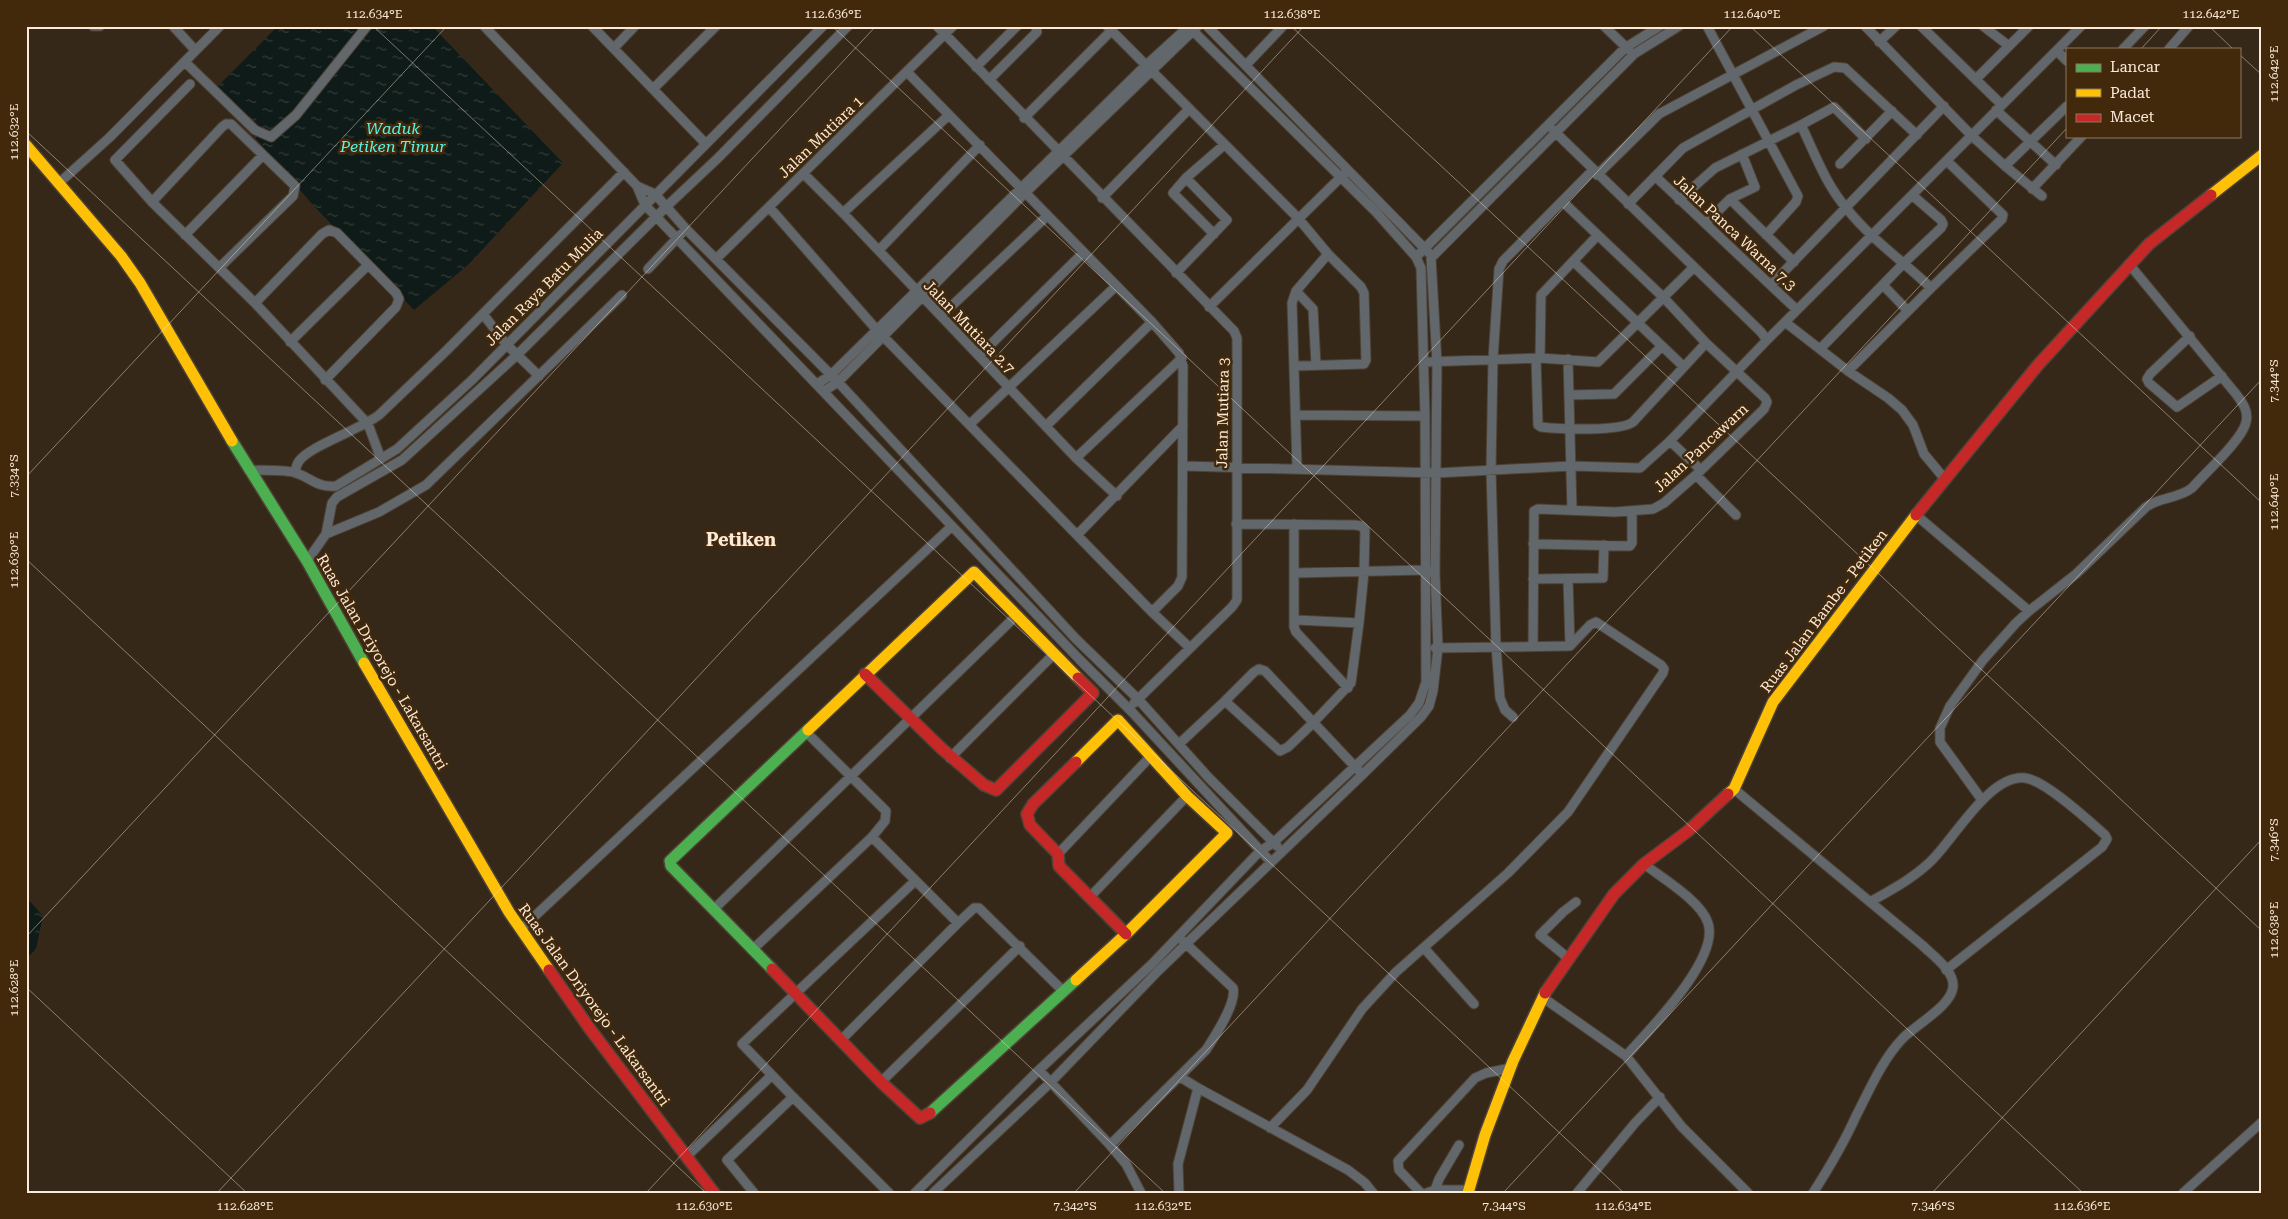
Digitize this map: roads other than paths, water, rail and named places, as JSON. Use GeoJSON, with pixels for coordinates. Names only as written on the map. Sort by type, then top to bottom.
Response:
{"type":"FeatureCollection","features":[{"type":"Feature","properties":{"kind":"main road","name":"Ruas Jalan Driyorejo - Lakarsantri"},"geometry":{"type":"LineString","coordinates":[[26,145],[136,276],[249,470],[307,561],[477,860],[521,929],[590,1029],[714,1193]]}},
{"type":"Feature","properties":{"kind":"main road","name":"Ruas Jalan Bambe - Petiken"},"geometry":{"type":"LineString","coordinates":[[1468,1191],[1484,1135],[1510,1068],[1542,997],[1614,894],[1644,864],[1688,831],[1734,789],[1773,702],[1944,478],[2038,365],[2149,244],[2262,155]]}},
{"type":"Feature","properties":{"kind":"main road"},"geometry":{"type":"LineString","coordinates":[[865,674],[909,720],[950,758],[991,790],[996,790],[1093,693],[974,572],[865,674],[805,731],[670,861],[671,866],[713,910],[881,1082],[920,1118],[927,1116],[1126,934],[1227,833],[1187,796],[1118,720],[1033,804],[1027,814],[1030,825],[1058,854],[1059,866],[1126,934]]}},
{"type":"Feature","properties":{"kind":"street"},"geometry":{"type":"LineString","coordinates":[[92,26],[100,26]]}},
{"type":"Feature","properties":{"kind":"street"},"geometry":{"type":"LineString","coordinates":[[173,26],[196,50]]}},
{"type":"Feature","properties":{"kind":"street"},"geometry":{"type":"LineString","coordinates":[[59,183],[110,137],[220,26]]}},
{"type":"Feature","properties":{"kind":"street"},"geometry":{"type":"LineString","coordinates":[[185,62],[254,130],[271,137],[296,114],[367,26]]}},
{"type":"Feature","properties":{"kind":"street"},"geometry":{"type":"LineString","coordinates":[[484,26],[637,186],[645,205],[1129,709],[1271,862]]}},
{"type":"Feature","properties":{"kind":"street"},"geometry":{"type":"LineString","coordinates":[[592,26],[654,88],[706,144]]}},
{"type":"Feature","properties":{"kind":"street"},"geometry":{"type":"LineString","coordinates":[[614,48],[634,26]]}},
{"type":"Feature","properties":{"kind":"street"},"geometry":{"type":"LineString","coordinates":[[654,88],[716,26]]}},
{"type":"Feature","properties":{"kind":"street","name":"Jalan Raya Batu Mulia"},"geometry":{"type":"LineString","coordinates":[[249,470],[295,473],[315,484],[326,487],[336,486],[381,460],[404,443],[472,380],[823,26]]}},
{"type":"Feature","properties":{"kind":"street"},"geometry":{"type":"LineString","coordinates":[[307,561],[326,534],[332,503],[336,497],[402,460],[517,355],[656,216],[718,158],[848,26]]}},
{"type":"Feature","properties":{"kind":"street","name":"Jalan Mutiara 3"},"geometry":{"type":"LineString","coordinates":[[937,26],[1024,118],[1234,331],[1237,338],[1236,603],[1129,709]]}},
{"type":"Feature","properties":{"kind":"street","name":"Jalan Mutiara 1"},"geometry":{"type":"LineString","coordinates":[[716,260],[953,26]]}},
{"type":"Feature","properties":{"kind":"street"},"geometry":{"type":"LineString","coordinates":[[976,67],[1017,26]]}},
{"type":"Feature","properties":{"kind":"street"},"geometry":{"type":"LineString","coordinates":[[989,80],[1037,32],[1036,26]]}},
{"type":"Feature","properties":{"kind":"street"},"geometry":{"type":"LineString","coordinates":[[1182,940],[1260,851],[1274,843],[1356,767],[1419,703],[1426,682],[1426,472],[1421,268],[1416,257],[1344,173],[1246,65],[1207,26]]}},
{"type":"Feature","properties":{"kind":"street"},"geometry":{"type":"LineString","coordinates":[[1246,65],[1283,26]]}},
{"type":"Feature","properties":{"kind":"street"},"geometry":{"type":"LineString","coordinates":[[1604,26],[1625,48],[1634,54]]}},
{"type":"Feature","properties":{"kind":"street"},"geometry":{"type":"LineString","coordinates":[[1416,257],[1625,48],[1660,26]]}},
{"type":"Feature","properties":{"kind":"street"},"geometry":{"type":"LineString","coordinates":[[1421,268],[1634,54],[1679,26]]}},
{"type":"Feature","properties":{"kind":"street"},"geometry":{"type":"LineString","coordinates":[[1707,26],[1798,198],[1766,235]]}},
{"type":"Feature","properties":{"kind":"street"},"geometry":{"type":"LineString","coordinates":[[1513,717],[1505,710],[1500,698],[1496,646],[1491,470],[1493,359],[1500,264],[1562,201],[1659,114],[1824,26]]}},
{"type":"Feature","properties":{"kind":"street"},"geometry":{"type":"LineString","coordinates":[[1865,26],[1972,136],[2042,196]]}},
{"type":"Feature","properties":{"kind":"street"},"geometry":{"type":"LineString","coordinates":[[1879,42],[1896,26]]}},
{"type":"Feature","properties":{"kind":"street"},"geometry":{"type":"LineString","coordinates":[[1922,26],[1976,79],[1999,107],[2056,165]]}},
{"type":"Feature","properties":{"kind":"street"},"geometry":{"type":"LineString","coordinates":[[1983,26],[2009,46]]}},
{"type":"Feature","properties":{"kind":"street"},"geometry":{"type":"LineString","coordinates":[[1976,79],[2029,26]]}},
{"type":"Feature","properties":{"kind":"street"},"geometry":{"type":"LineString","coordinates":[[1183,466],[1437,473],[1570,466],[1640,468],[1670,441],[1766,340],[2081,26]]}},
{"type":"Feature","properties":{"kind":"street"},"geometry":{"type":"LineString","coordinates":[[2124,48],[2145,26]]}},
{"type":"Feature","properties":{"kind":"street"},"geometry":{"type":"LineString","coordinates":[[2170,48],[2189,26]]}},
{"type":"Feature","properties":{"kind":"street"},"geometry":{"type":"LineString","coordinates":[[817,384],[830,375],[916,290],[1022,191],[1191,27],[1344,173],[1426,248],[1431,258],[1437,363],[1435,573],[1438,648],[1434,691],[1429,706],[1421,717],[1271,862],[1182,940],[1155,967],[1050,1083],[934,1193]]}},
{"type":"Feature","properties":{"kind":"street"},"geometry":{"type":"LineString","coordinates":[[1024,118],[1109,28],[1298,218],[1328,254],[1354,278],[1364,293],[1366,360],[1364,364],[1294,366]]}},
{"type":"Feature","properties":{"kind":"street"},"geometry":{"type":"LineString","coordinates":[[2057,52],[2066,60]]}},
{"type":"Feature","properties":{"kind":"street"},"geometry":{"type":"LineString","coordinates":[[1628,204],[1683,148],[1796,85],[1838,66],[1846,68],[1917,135]]}},
{"type":"Feature","properties":{"kind":"street"},"geometry":{"type":"LineString","coordinates":[[907,72],[980,145],[1115,287],[1152,322],[1182,358],[1181,581],[1152,612]]}},
{"type":"Feature","properties":{"kind":"street"},"geometry":{"type":"LineString","coordinates":[[190,84],[115,160],[152,202],[220,266],[368,424],[381,460]]}},
{"type":"Feature","properties":{"kind":"street"},"geometry":{"type":"LineString","coordinates":[[1771,286],[1944,106]]}},
{"type":"Feature","properties":{"kind":"street"},"geometry":{"type":"LineString","coordinates":[[1679,200],[1707,173],[1834,107],[1866,139]]}},
{"type":"Feature","properties":{"kind":"street"},"geometry":{"type":"LineString","coordinates":[[2005,166],[2066,107]]}},
{"type":"Feature","properties":{"kind":"street"},"geometry":{"type":"LineString","coordinates":[[1102,198],[1189,110]]}},
{"type":"Feature","properties":{"kind":"street"},"geometry":{"type":"LineString","coordinates":[[1840,164],[1892,111]]}},
{"type":"Feature","properties":{"kind":"street"},"geometry":{"type":"LineString","coordinates":[[843,213],[949,115]]}},
{"type":"Feature","properties":{"kind":"street"},"geometry":{"type":"LineString","coordinates":[[152,202],[226,124],[231,124],[295,186],[295,194],[220,266]]}},
{"type":"Feature","properties":{"kind":"street"},"geometry":{"type":"LineString","coordinates":[[1548,125],[1762,332],[1766,340]]}},
{"type":"Feature","properties":{"kind":"street"},"geometry":{"type":"LineString","coordinates":[[1801,125],[1826,179],[1846,208],[1871,236],[1904,262],[1931,288]]}},
{"type":"Feature","properties":{"kind":"street"},"geometry":{"type":"LineString","coordinates":[[2032,189],[2080,138]]}},
{"type":"Feature","properties":{"kind":"street"},"geometry":{"type":"LineString","coordinates":[[879,250],[980,145]]}},
{"type":"Feature","properties":{"kind":"street"},"geometry":{"type":"LineString","coordinates":[[1214,234],[1173,193],[1186,178],[1224,145]]}},
{"type":"Feature","properties":{"kind":"street"},"geometry":{"type":"LineString","coordinates":[[1706,223],[1730,199],[1755,187],[1742,154]]}},
{"type":"Feature","properties":{"kind":"street"},"geometry":{"type":"LineString","coordinates":[[185,234],[263,155]]}},
{"type":"Feature","properties":{"kind":"street"},"geometry":{"type":"LineString","coordinates":[[1848,371],[1907,310],[2002,219],[2003,215],[1947,161]]}},
{"type":"Feature","properties":{"kind":"street"},"geometry":{"type":"LineString","coordinates":[[295,473],[297,464],[308,453],[368,424],[447,350],[624,172]]}},
{"type":"Feature","properties":{"kind":"street"},"geometry":{"type":"LineString","coordinates":[[1209,307],[1344,173]]}},
{"type":"Feature","properties":{"kind":"street","name":"Jalan Mutiara 2.7"},"geometry":{"type":"LineString","coordinates":[[804,174],[879,250],[1076,458],[1117,496]]}},
{"type":"Feature","properties":{"kind":"street","name":"Jalan Panca Warna 7.3"},"geometry":{"type":"LineString","coordinates":[[1655,176],[1797,310]]}},
{"type":"Feature","properties":{"kind":"street"},"geometry":{"type":"LineString","coordinates":[[1176,273],[1227,220],[1186,178]]}},
{"type":"Feature","properties":{"kind":"street"},"geometry":{"type":"LineString","coordinates":[[637,186],[655,194],[716,260],[838,382],[1076,639],[1138,699],[1209,778],[1282,851]]}},
{"type":"Feature","properties":{"kind":"street"},"geometry":{"type":"LineString","coordinates":[[824,392],[838,382],[923,297],[1022,191]]}},
{"type":"Feature","properties":{"kind":"street"},"geometry":{"type":"LineString","coordinates":[[1821,348],[1943,224],[1912,194]]}},
{"type":"Feature","properties":{"kind":"street"},"geometry":{"type":"LineString","coordinates":[[1730,199],[1794,262]]}},
{"type":"Feature","properties":{"kind":"street"},"geometry":{"type":"LineString","coordinates":[[1562,201],[1664,298],[1706,343],[1737,372]]}},
{"type":"Feature","properties":{"kind":"street"},"geometry":{"type":"LineString","coordinates":[[768,207],[876,329],[1152,612],[1190,648]]}},
{"type":"Feature","properties":{"kind":"street"},"geometry":{"type":"LineString","coordinates":[[941,316],[1047,216]]}},
{"type":"Feature","properties":{"kind":"street"},"geometry":{"type":"LineString","coordinates":[[648,269],[686,229]]}},
{"type":"Feature","properties":{"kind":"street"},"geometry":{"type":"LineString","coordinates":[[255,303],[322,234],[329,230],[337,233],[396,293],[398,303],[325,380]]}},
{"type":"Feature","properties":{"kind":"street"},"geometry":{"type":"LineString","coordinates":[[1597,236],[1541,295],[1538,358],[1538,425],[1541,428],[1570,430],[1628,425],[1706,343]]}},
{"type":"Feature","properties":{"kind":"street"},"geometry":{"type":"LineString","coordinates":[[979,356],[1083,253]]}},
{"type":"Feature","properties":{"kind":"street"},"geometry":{"type":"LineString","coordinates":[[1297,468],[1292,311],[1296,291],[1328,254]]}},
{"type":"Feature","properties":{"kind":"street"},"geometry":{"type":"LineString","coordinates":[[1573,261],[1684,368]]}},
{"type":"Feature","properties":{"kind":"street"},"geometry":{"type":"LineString","coordinates":[[1982,800],[1940,742],[1940,728],[1950,706],[1983,660],[2029,611],[2076,574],[2150,503],[2183,494],[2192,488],[2235,441],[2247,421],[2245,407],[2222,376],[2129,264]]}},
{"type":"Feature","properties":{"kind":"street"},"geometry":{"type":"LineString","coordinates":[[290,342],[368,265]]}},
{"type":"Feature","properties":{"kind":"street"},"geometry":{"type":"LineString","coordinates":[[1424,362],[1538,358],[1598,362],[1694,267]]}},
{"type":"Feature","properties":{"kind":"street"},"geometry":{"type":"LineString","coordinates":[[1883,285],[1907,310]]}},
{"type":"Feature","properties":{"kind":"street"},"geometry":{"type":"LineString","coordinates":[[970,424],[1115,287]]}},
{"type":"Feature","properties":{"kind":"street"},"geometry":{"type":"LineString","coordinates":[[1296,291],[1313,309],[1316,365]]}},
{"type":"Feature","properties":{"kind":"street"},"geometry":{"type":"LineString","coordinates":[[326,534],[379,512],[426,485],[622,295]]}},
{"type":"Feature","properties":{"kind":"street"},"geometry":{"type":"LineString","coordinates":[[483,314],[506,344],[539,376]]}},
{"type":"Feature","properties":{"kind":"street"},"geometry":{"type":"LineString","coordinates":[[1046,426],[1152,322]]}},
{"type":"Feature","properties":{"kind":"street"},"geometry":{"type":"LineString","coordinates":[[1786,322],[1848,371],[1888,398],[1902,410],[1913,425],[1924,454],[1944,478]]}},
{"type":"Feature","properties":{"kind":"street"},"geometry":{"type":"LineString","coordinates":[[2190,336],[2150,374],[2147,379],[2149,383],[2177,407],[2222,376]]}},
{"type":"Feature","properties":{"kind":"street"},"geometry":{"type":"LineString","coordinates":[[1569,395],[1614,394],[1662,346]]}},
{"type":"Feature","properties":{"kind":"street"},"geometry":{"type":"LineString","coordinates":[[1076,458],[1182,358]]}},
{"type":"Feature","properties":{"kind":"street"},"geometry":{"type":"LineString","coordinates":[[1568,359],[1572,510]]}},
{"type":"Feature","properties":{"kind":"street","name":"Jalan Pancawarn"},"geometry":{"type":"LineString","coordinates":[[1533,646],[1534,511],[1538,509],[1632,512],[1653,509],[1659,506],[1699,472],[1766,405],[1765,398],[1737,372]]}},
{"type":"Feature","properties":{"kind":"street"},"geometry":{"type":"LineString","coordinates":[[1296,415],[1425,416]]}},
{"type":"Feature","properties":{"kind":"street"},"geometry":{"type":"LineString","coordinates":[[1078,534],[1183,426]]}},
{"type":"Feature","properties":{"kind":"street"},"geometry":{"type":"LineString","coordinates":[[1670,441],[1736,515]]}},
{"type":"Feature","properties":{"kind":"street"},"geometry":{"type":"LineString","coordinates":[[1533,544],[1630,546],[1632,542],[1632,512]]}},
{"type":"Feature","properties":{"kind":"street"},"geometry":{"type":"LineString","coordinates":[[1916,514],[2029,611]]}},
{"type":"Feature","properties":{"kind":"street"},"geometry":{"type":"LineString","coordinates":[[1225,701],[1278,751],[1288,748],[1348,688],[1354,674],[1364,572],[1365,530],[1361,526],[1236,524]]}},
{"type":"Feature","properties":{"kind":"street"},"geometry":{"type":"LineString","coordinates":[[1294,524],[1296,620],[1294,626],[1296,632],[1348,688]]}},
{"type":"Feature","properties":{"kind":"street"},"geometry":{"type":"LineString","coordinates":[[521,929],[952,526]]}},
{"type":"Feature","properties":{"kind":"street"},"geometry":{"type":"LineString","coordinates":[[1533,579],[1603,578],[1604,545]]}},
{"type":"Feature","properties":{"kind":"street"},"geometry":{"type":"LineString","coordinates":[[1295,573],[1425,570],[1435,573]]}},
{"type":"Feature","properties":{"kind":"street"},"geometry":{"type":"LineString","coordinates":[[1568,579],[1570,646]]}},
{"type":"Feature","properties":{"kind":"street"},"geometry":{"type":"LineString","coordinates":[[713,910],[1018,615]]}},
{"type":"Feature","properties":{"kind":"street"},"geometry":{"type":"LineString","coordinates":[[1296,620],[1360,623]]}},
{"type":"Feature","properties":{"kind":"street"},"geometry":{"type":"LineString","coordinates":[[1270,1128],[1307,1090],[1362,1009],[1396,972],[1515,867],[1568,812],[1664,669],[1661,665],[1596,622],[1590,625],[1570,646],[1426,648]]}},
{"type":"Feature","properties":{"kind":"street"},"geometry":{"type":"LineString","coordinates":[[950,758],[1054,654]]}},
{"type":"Feature","properties":{"kind":"street"},"geometry":{"type":"LineString","coordinates":[[1179,744],[1259,669],[1265,671],[1312,724],[1362,775]]}},
{"type":"Feature","properties":{"kind":"street"},"geometry":{"type":"LineString","coordinates":[[752,950],[872,837],[885,821],[886,811],[805,731]]}},
{"type":"Feature","properties":{"kind":"street"},"geometry":{"type":"LineString","coordinates":[[1058,854],[1151,756]]}},
{"type":"Feature","properties":{"kind":"street"},"geometry":{"type":"LineString","coordinates":[[1870,902],[1904,883],[1932,860],[1982,800],[2016,779],[2028,779],[2038,783],[2078,811],[2105,835],[2107,840],[2102,847],[1946,970]]}},
{"type":"Feature","properties":{"kind":"street"},"geometry":{"type":"LineString","coordinates":[[1734,789],[1922,945],[1946,970],[1953,981],[1951,996],[1942,1007],[1903,1038],[1892,1051],[1872,1082],[1856,1117],[1813,1193]]}},
{"type":"Feature","properties":{"kind":"street"},"geometry":{"type":"LineString","coordinates":[[1089,898],[1187,796]]}},
{"type":"Feature","properties":{"kind":"street"},"geometry":{"type":"LineString","coordinates":[[872,837],[958,923]]}},
{"type":"Feature","properties":{"kind":"street"},"geometry":{"type":"LineString","coordinates":[[1626,1056],[1684,989],[1698,969],[1708,933],[1708,924],[1693,902],[1644,864]]}},
{"type":"Feature","properties":{"kind":"street"},"geometry":{"type":"LineString","coordinates":[[889,1193],[742,1044],[914,881]]}},
{"type":"Feature","properties":{"kind":"street"},"geometry":{"type":"LineString","coordinates":[[1568,958],[1540,935],[1576,902]]}},
{"type":"Feature","properties":{"kind":"street"},"geometry":{"type":"LineString","coordinates":[[840,1040],[974,908],[980,908],[1020,946],[1063,992]]}},
{"type":"Feature","properties":{"kind":"street"},"geometry":{"type":"LineString","coordinates":[[1110,1145],[1206,1050],[1216,1036],[1234,996],[1233,988],[1182,940]]}},
{"type":"Feature","properties":{"kind":"street"},"geometry":{"type":"LineString","coordinates":[[881,1082],[1020,946]]}},
{"type":"Feature","properties":{"kind":"street"},"geometry":{"type":"LineString","coordinates":[[1424,948],[1474,1004]]}},
{"type":"Feature","properties":{"kind":"street"},"geometry":{"type":"LineString","coordinates":[[915,1193],[1039,1070],[1155,967]]}},
{"type":"Feature","properties":{"kind":"street"},"geometry":{"type":"LineString","coordinates":[[1542,997],[1626,1056],[1682,1127],[1748,1193]]}},
{"type":"Feature","properties":{"kind":"street"},"geometry":{"type":"LineString","coordinates":[[1421,1193],[1399,1170],[1398,1164],[1400,1159],[1474,1078],[1486,1073],[1510,1068]]}},
{"type":"Feature","properties":{"kind":"street"},"geometry":{"type":"LineString","coordinates":[[1039,1070],[1126,1164],[1141,1193]]}},
{"type":"Feature","properties":{"kind":"street"},"geometry":{"type":"LineString","coordinates":[[686,1157],[772,1075]]}},
{"type":"Feature","properties":{"kind":"street"},"geometry":{"type":"LineString","coordinates":[[1180,1077],[1348,1170],[1365,1183],[1374,1193]]}},
{"type":"Feature","properties":{"kind":"street"},"geometry":{"type":"LineString","coordinates":[[1179,1193],[1178,1164],[1198,1088]]}},
{"type":"Feature","properties":{"kind":"street"},"geometry":{"type":"LineString","coordinates":[[754,1193],[727,1160],[793,1097]]}},
{"type":"Feature","properties":{"kind":"street"},"geometry":{"type":"LineString","coordinates":[[1577,1193],[1634,1123],[1660,1098]]}},
{"type":"Feature","properties":{"kind":"street"},"geometry":{"type":"LineString","coordinates":[[2183,1193],[2262,1122]]}},
{"type":"Feature","properties":{"kind":"street"},"geometry":{"type":"LineString","coordinates":[[1431,1192],[1459,1145]]}},
{"type":"Feature","properties":{"kind":"street"},"geometry":{"type":"LineString","coordinates":[[1431,1192],[1468,1191]]}},
{"type":"Feature","properties":{"kind":"water","name":"Waduk Petiken Timur"},"geometry":{"type":"Polygon","coordinates":[[[278,26],[432,26],[563,163],[469,264],[414,310],[312,204],[214,90],[278,26]]]}},
{"type":"Feature","properties":{"kind":"water"},"geometry":{"type":"Polygon","coordinates":[[[26,897],[43,916],[36,949],[26,959],[26,897]]]}},
{"type":"Feature","properties":{"kind":"district","name":"Petiken"},"geometry":{"type":"Point","coordinates":[741,540]}}]}
